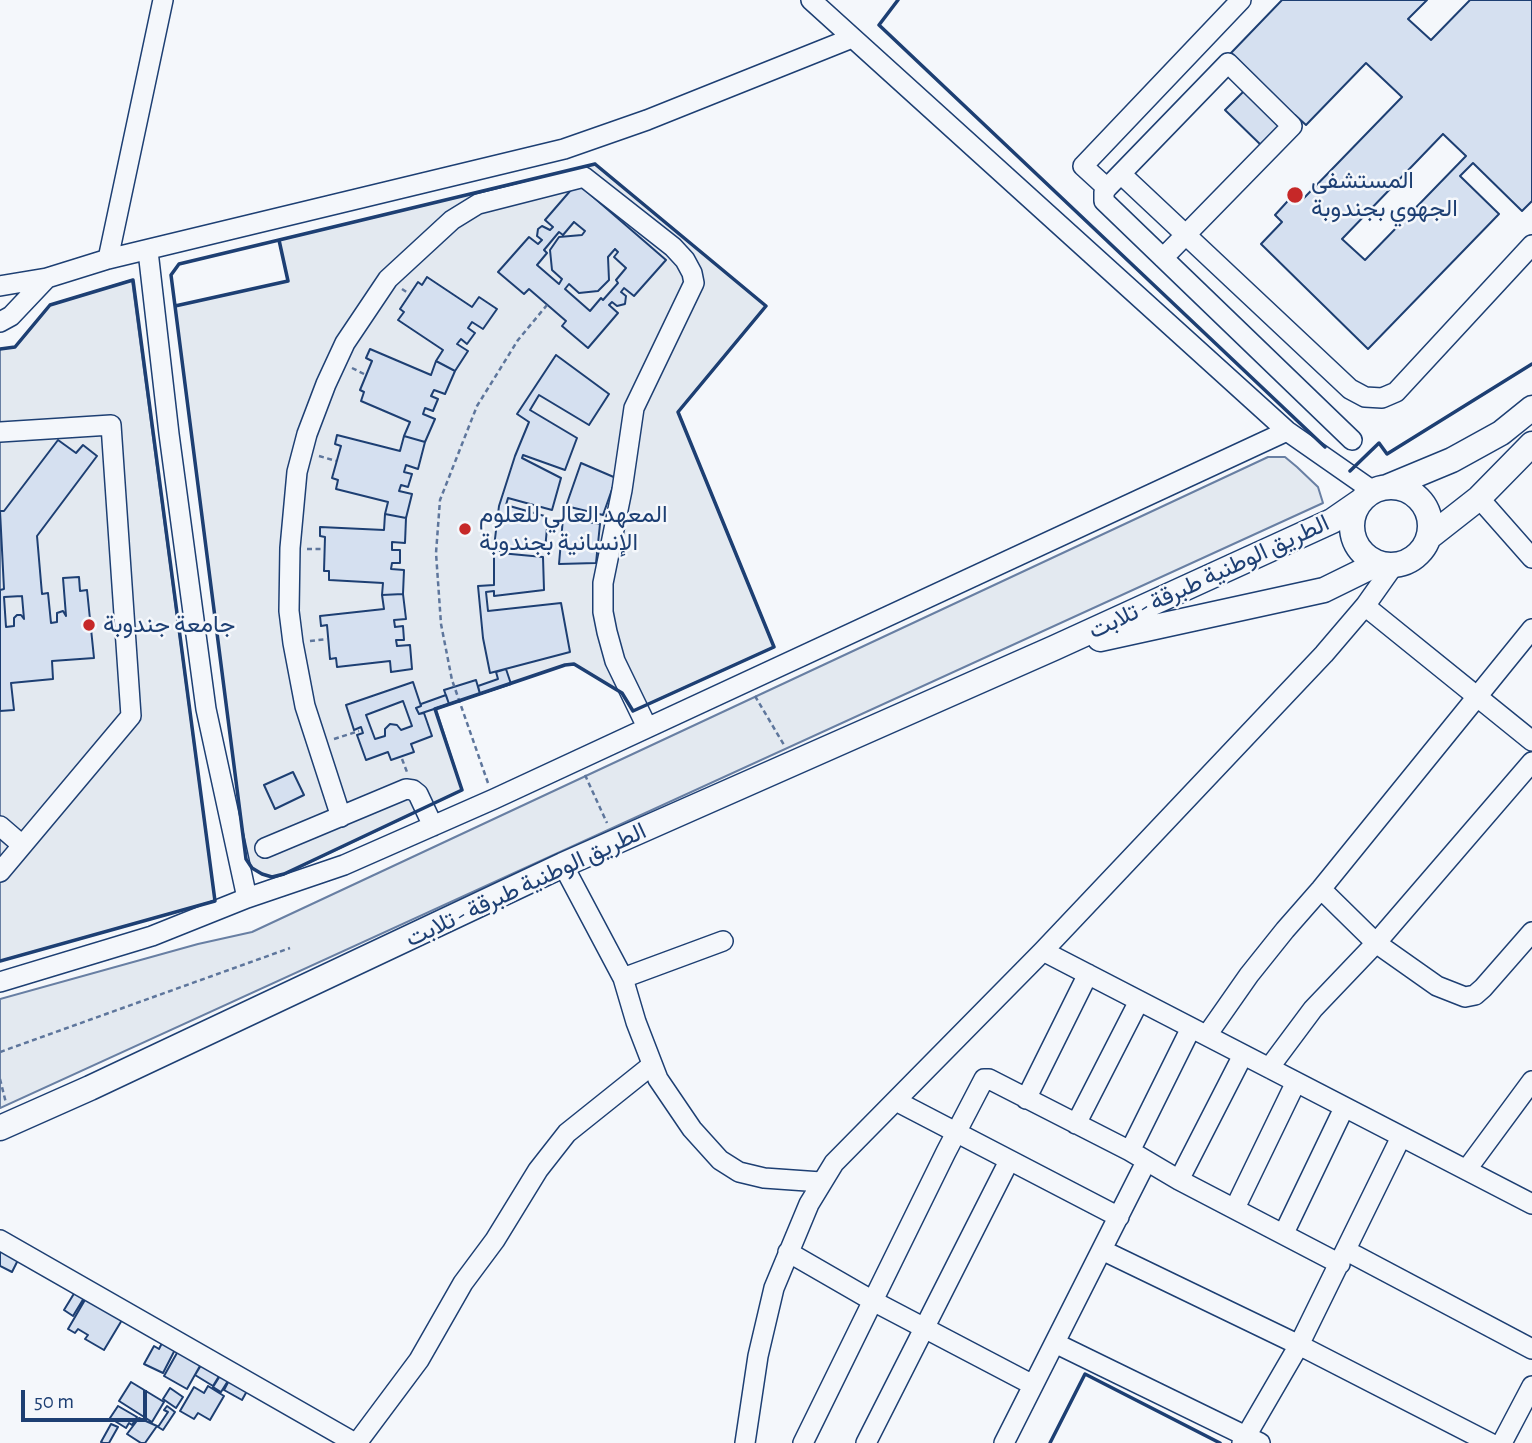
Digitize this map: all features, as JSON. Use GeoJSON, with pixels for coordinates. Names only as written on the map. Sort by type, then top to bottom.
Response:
{"type":"FeatureCollection","features":[{"type":"Feature","properties":{"kind":"main road","name":"الطريق الوطنية طبرقة - تلابت"},"geometry":{"type":"LineString","coordinates":[[0,1128],[563,865],[795,764],[1332,522],[1374,493],[1452,460],[1501,433],[1532,408]]}},
{"type":"Feature","properties":{"kind":"main road"},"geometry":{"type":"LineString","coordinates":[[1428,538],[1430,525],[1421,502],[1412,493],[1400,488],[1374,493],[1354,512],[1353,537],[1368,558],[1387,564],[1415,556],[1428,538],[1479,498],[1532,444]]}},
{"type":"Feature","properties":{"kind":"main road","name":"الطريق الوطنية طبرقة - تلابت"},"geometry":{"type":"LineString","coordinates":[[1055,648],[1324,590],[1387,564]]}},
{"type":"Feature","properties":{"kind":"street"},"geometry":{"type":"LineString","coordinates":[[108,259],[163,0]]}},
{"type":"Feature","properties":{"kind":"street"},"geometry":{"type":"LineString","coordinates":[[810,0],[1287,431],[1374,493]]}},
{"type":"Feature","properties":{"kind":"street"},"geometry":{"type":"LineString","coordinates":[[1241,0],[1083,166],[1114,181],[1186,235],[1350,389],[1365,397],[1382,398],[1396,392],[1532,246]]}},
{"type":"Feature","properties":{"kind":"street"},"geometry":{"type":"LineString","coordinates":[[0,286],[47,278],[108,259],[564,149],[647,120],[852,38]]}},
{"type":"Feature","properties":{"kind":"street"},"geometry":{"type":"LineString","coordinates":[[1163,258],[1292,126],[1228,63],[1104,192],[1104,201],[1163,258],[1352,440]]}},
{"type":"Feature","properties":{"kind":"street"},"geometry":{"type":"LineString","coordinates":[[341,817],[305,706],[290,622],[288,576],[292,506],[307,434],[345,342],[388,279],[452,220],[478,204],[584,177],[673,247],[685,260],[694,283],[634,408],[622,490],[603,583],[603,612],[609,642],[615,661],[647,727]]}},
{"type":"Feature","properties":{"kind":"street"},"geometry":{"type":"LineString","coordinates":[[148,251],[206,709],[247,898]]}},
{"type":"Feature","properties":{"kind":"street"},"geometry":{"type":"LineString","coordinates":[[0,322],[11,316],[47,278]]}},
{"type":"Feature","properties":{"kind":"street"},"geometry":{"type":"LineString","coordinates":[[0,432],[111,425],[131,716],[0,872]]}},
{"type":"Feature","properties":{"kind":"street"},"geometry":{"type":"LineString","coordinates":[[0,982],[152,936],[247,898],[344,865],[494,799],[1287,431]]}},
{"type":"Feature","properties":{"kind":"street"},"geometry":{"type":"LineString","coordinates":[[1479,498],[1532,558]]}},
{"type":"Feature","properties":{"kind":"street"},"geometry":{"type":"LineString","coordinates":[[747,1442],[758,1356],[767,1313],[788,1252],[821,1182],[834,1163],[1043,951],[1324,654],[1366,606],[1387,564]]}},
{"type":"Feature","properties":{"kind":"street"},"geometry":{"type":"LineString","coordinates":[[1366,606],[1532,741]]}},
{"type":"Feature","properties":{"kind":"street"},"geometry":{"type":"LineString","coordinates":[[1004,1443],[1119,1217],[1138,1157],[1199,1032],[1321,889],[1532,629]]}},
{"type":"Feature","properties":{"kind":"street"},"geometry":{"type":"LineString","coordinates":[[1269,1068],[1313,1009],[1376,943],[1532,762]]}},
{"type":"Feature","properties":{"kind":"street"},"geometry":{"type":"LineString","coordinates":[[265,848],[406,789],[413,790],[423,800],[433,826]]}},
{"type":"Feature","properties":{"kind":"street"},"geometry":{"type":"LineString","coordinates":[[0,826],[22,845]]}},
{"type":"Feature","properties":{"kind":"street"},"geometry":{"type":"LineString","coordinates":[[563,865],[623,978],[652,1065],[667,1093],[692,1129],[720,1160],[739,1172],[764,1178],[821,1182]]}},
{"type":"Feature","properties":{"kind":"street"},"geometry":{"type":"LineString","coordinates":[[1321,889],[1376,943],[1437,986],[1465,997],[1475,995],[1483,988],[1532,932]]}},
{"type":"Feature","properties":{"kind":"street"},"geometry":{"type":"LineString","coordinates":[[623,978],[723,941]]}},
{"type":"Feature","properties":{"kind":"street"},"geometry":{"type":"LineString","coordinates":[[1043,951],[1532,1204]]}},
{"type":"Feature","properties":{"kind":"street"},"geometry":{"type":"LineString","coordinates":[[1026,1099],[1088,974]]}},
{"type":"Feature","properties":{"kind":"street"},"geometry":{"type":"LineString","coordinates":[[1076,1124],[1139,1001]]}},
{"type":"Feature","properties":{"kind":"street"},"geometry":{"type":"LineString","coordinates":[[1179,1180],[1243,1055]]}},
{"type":"Feature","properties":{"kind":"street"},"geometry":{"type":"LineString","coordinates":[[0,1240],[356,1443],[419,1360],[463,1283],[495,1240],[538,1170],[567,1133],[652,1065]]}},
{"type":"Feature","properties":{"kind":"street"},"geometry":{"type":"LineString","coordinates":[[803,1443],[984,1079],[989,1079],[1284,1233],[1343,1257],[1532,1349]]}},
{"type":"Feature","properties":{"kind":"street"},"geometry":{"type":"LineString","coordinates":[[1467,1169],[1532,1081]]}},
{"type":"Feature","properties":{"kind":"street"},"geometry":{"type":"LineString","coordinates":[[1235,1208],[1296,1082]]}},
{"type":"Feature","properties":{"kind":"street"},"geometry":{"type":"LineString","coordinates":[[896,1101],[1119,1217]]}},
{"type":"Feature","properties":{"kind":"street"},"geometry":{"type":"LineString","coordinates":[[1284,1233],[1344,1108]]}},
{"type":"Feature","properties":{"kind":"street"},"geometry":{"type":"LineString","coordinates":[[1055,1343],[1249,1440],[1401,1137]]}},
{"type":"Feature","properties":{"kind":"street"},"geometry":{"type":"LineString","coordinates":[[866,1443],[1009,1161]]}},
{"type":"Feature","properties":{"kind":"street"},"geometry":{"type":"LineString","coordinates":[[1102,1250],[1299,1345],[1490,1443]]}},
{"type":"Feature","properties":{"kind":"street"},"geometry":{"type":"LineString","coordinates":[[788,1252],[873,1301],[1033,1385]]}},
{"type":"Feature","properties":{"kind":"street"},"geometry":{"type":"LineString","coordinates":[[1502,1443],[1532,1385]]}},
{"type":"Feature","properties":{"kind":"path"},"geometry":{"type":"LineString","coordinates":[[494,799],[452,680],[440,624],[436,553],[440,500],[477,406],[518,340],[547,305]]}},
{"type":"Feature","properties":{"kind":"path"},"geometry":{"type":"LineString","coordinates":[[746,681],[795,764]]}},
{"type":"Feature","properties":{"kind":"path"},"geometry":{"type":"LineString","coordinates":[[317,745],[359,731]]}},
{"type":"Feature","properties":{"kind":"path"},"geometry":{"type":"LineString","coordinates":[[578,760],[615,842]]}},
{"type":"Feature","properties":{"kind":"path"},"geometry":{"type":"LineString","coordinates":[[0,1052],[290,948]]}},
{"type":"Feature","properties":{"kind":"shaded area","name":"المعهد العالي للعلوم الإنسانية بجندوبة"},"geometry":{"type":"Polygon","coordinates":[[[595,164],[766,306],[678,412],[774,647],[633,711],[622,693],[574,664],[436,709],[462,790],[285,874],[272,877],[262,874],[252,868],[246,859],[175,306],[288,281],[279,240],[595,164]]]}},
{"type":"Feature","properties":{"kind":"shaded area","name":"جامعة جندوبة"},"geometry":{"type":"Polygon","coordinates":[[[132,280],[215,901],[0,961],[0,349],[15,347],[50,305],[132,280]]]}},
{"type":"Feature","properties":{"kind":"shaded area"},"geometry":{"type":"Polygon","coordinates":[[[1268,457],[1285,457],[1297,467],[1318,487],[1323,503],[0,1108],[0,999],[198,944],[252,932],[1268,457]]]}},
{"type":"Feature","properties":{"kind":"building"},"geometry":{"type":"Polygon","coordinates":[[[1282,0],[1427,0],[1408,19],[1431,40],[1470,0],[1532,0],[1532,201],[1522,211],[1473,163],[1460,176],[1499,214],[1368,349],[1261,244],[1282,222],[1275,215],[1296,192],[1303,199],[1402,97],[1366,63],[1306,125],[1295,115],[1264,148],[1225,110],[1257,78],[1231,53],[1282,0]],[[1443,134],[1342,239],[1365,260],[1466,156],[1443,134]]]}},
{"type":"Feature","properties":{"kind":"building"},"geometry":{"type":"Polygon","coordinates":[[[577,183],[666,260],[634,296],[624,288],[621,292],[626,296],[625,304],[617,306],[612,302],[609,305],[618,313],[588,348],[562,326],[566,321],[529,289],[524,294],[498,272],[529,237],[538,244],[542,240],[537,236],[538,229],[542,226],[550,230],[553,227],[545,220],[577,183]],[[574,222],[563,235],[559,232],[544,250],[547,253],[537,265],[559,284],[562,279],[552,270],[550,250],[559,237],[582,235],[585,231],[574,222]],[[615,249],[608,257],[609,280],[598,291],[579,293],[569,284],[565,289],[590,311],[618,283],[616,280],[626,268],[614,257],[618,252],[615,249]]]}},
{"type":"Feature","properties":{"kind":"building"},"geometry":{"type":"Polygon","coordinates":[[[427,277],[472,307],[479,297],[497,309],[483,329],[472,322],[468,328],[475,333],[467,344],[461,339],[457,344],[468,351],[455,371],[436,361],[443,350],[398,320],[404,312],[400,309],[418,282],[422,285],[427,277]]]}},
{"type":"Feature","properties":{"kind":"building"},"geometry":{"type":"Polygon","coordinates":[[[370,349],[431,375],[436,361],[455,371],[445,394],[434,390],[431,396],[438,399],[433,411],[425,408],[423,414],[435,419],[425,442],[404,436],[410,422],[361,401],[364,392],[360,390],[372,361],[366,358],[370,349]]]}},
{"type":"Feature","properties":{"kind":"building"},"geometry":{"type":"Polygon","coordinates":[[[556,355],[609,394],[589,425],[539,395],[530,410],[577,438],[565,470],[523,455],[522,458],[561,478],[552,510],[508,498],[506,505],[548,517],[545,550],[500,547],[500,553],[543,557],[544,590],[494,596],[494,591],[486,592],[488,611],[561,603],[570,652],[490,673],[483,638],[478,586],[494,585],[494,547],[499,506],[529,422],[517,414],[556,355]]]}},
{"type":"Feature","properties":{"kind":"building"},"geometry":{"type":"Polygon","coordinates":[[[337,435],[400,451],[404,436],[425,442],[418,469],[406,465],[404,472],[412,474],[408,487],[401,485],[399,491],[412,494],[406,518],[385,514],[388,502],[336,489],[338,480],[332,478],[341,446],[335,444],[337,435]]]}},
{"type":"Feature","properties":{"kind":"building"},"geometry":{"type":"Polygon","coordinates":[[[58,440],[76,453],[83,445],[97,456],[37,536],[42,594],[48,593],[51,623],[57,622],[57,613],[63,611],[66,616],[63,578],[79,577],[80,591],[87,590],[94,658],[52,661],[53,679],[11,683],[14,710],[0,711],[0,590],[4,589],[0,511],[4,511],[58,440]],[[22,596],[4,597],[6,627],[14,626],[14,618],[17,615],[24,619],[22,596]]]}},
{"type":"Feature","properties":{"kind":"building"},"geometry":{"type":"Polygon","coordinates":[[[581,463],[616,478],[603,515],[566,506],[581,463]]]}},
{"type":"Feature","properties":{"kind":"building"},"geometry":{"type":"Polygon","coordinates":[[[385,514],[406,518],[405,543],[392,542],[392,550],[400,550],[400,563],[392,563],[391,569],[404,570],[403,594],[382,595],[383,583],[329,580],[329,571],[324,571],[325,537],[320,536],[320,527],[384,530],[385,514]]]}},
{"type":"Feature","properties":{"kind":"building"},"geometry":{"type":"Polygon","coordinates":[[[563,518],[600,524],[596,563],[559,564],[563,518]]]}},
{"type":"Feature","properties":{"kind":"building"},"geometry":{"type":"Polygon","coordinates":[[[403,594],[406,619],[394,620],[395,627],[403,626],[404,640],[396,640],[397,646],[410,645],[412,669],[391,672],[390,661],[337,667],[336,658],[330,659],[327,625],[321,626],[320,616],[384,609],[382,595],[403,594]]]}},
{"type":"Feature","properties":{"kind":"building"},"geometry":{"type":"Polygon","coordinates":[[[506,669],[511,684],[480,694],[478,686],[498,679],[496,672],[506,669]]]}},
{"type":"Feature","properties":{"kind":"building"},"geometry":{"type":"Polygon","coordinates":[[[476,680],[480,694],[449,704],[444,690],[476,680]]]}},
{"type":"Feature","properties":{"kind":"building"},"geometry":{"type":"Polygon","coordinates":[[[413,682],[421,706],[416,708],[419,714],[424,713],[432,736],[411,744],[414,752],[391,760],[388,752],[366,760],[357,735],[363,733],[361,727],[354,730],[346,705],[413,682]],[[403,701],[366,715],[375,739],[385,736],[385,729],[390,724],[397,725],[401,730],[412,726],[403,701]]]}},
{"type":"Feature","properties":{"kind":"building"},"geometry":{"type":"Polygon","coordinates":[[[446,695],[449,704],[419,714],[416,708],[421,704],[446,695]]]}},
{"type":"Feature","properties":{"kind":"building"},"geometry":{"type":"Polygon","coordinates":[[[293,772],[304,795],[275,809],[264,785],[293,772]]]}},
{"type":"Feature","properties":{"kind":"building"},"geometry":{"type":"Polygon","coordinates":[[[0,1245],[20,1256],[12,1272],[0,1266],[0,1245]]]}},
{"type":"Feature","properties":{"kind":"building"},"geometry":{"type":"Polygon","coordinates":[[[78,1287],[87,1293],[73,1316],[64,1310],[78,1287]]]}},
{"type":"Feature","properties":{"kind":"building"},"geometry":{"type":"Polygon","coordinates":[[[89,1293],[125,1315],[104,1350],[85,1339],[88,1335],[78,1329],[75,1333],[68,1329],[89,1293]]]}},
{"type":"Feature","properties":{"kind":"building"},"geometry":{"type":"Polygon","coordinates":[[[167,1333],[180,1340],[163,1373],[144,1364],[154,1346],[159,1349],[167,1333]]]}},
{"type":"Feature","properties":{"kind":"building"},"geometry":{"type":"Polygon","coordinates":[[[182,1344],[205,1357],[187,1389],[164,1376],[182,1344]]]}},
{"type":"Feature","properties":{"kind":"building"},"geometry":{"type":"Polygon","coordinates":[[[206,1357],[224,1368],[213,1386],[195,1375],[206,1357]]]}},
{"type":"Feature","properties":{"kind":"building"},"geometry":{"type":"Polygon","coordinates":[[[223,1371],[231,1376],[221,1392],[213,1387],[223,1371]]]}},
{"type":"Feature","properties":{"kind":"building"},"geometry":{"type":"Polygon","coordinates":[[[234,1371],[252,1382],[242,1400],[224,1390],[234,1371]]]}},
{"type":"Feature","properties":{"kind":"building"},"geometry":{"type":"Polygon","coordinates":[[[131,1382],[164,1402],[152,1422],[119,1401],[131,1382]]]}},
{"type":"Feature","properties":{"kind":"building"},"geometry":{"type":"Polygon","coordinates":[[[208,1386],[224,1396],[210,1420],[198,1413],[194,1419],[180,1411],[194,1387],[204,1393],[208,1386]]]}},
{"type":"Feature","properties":{"kind":"building"},"geometry":{"type":"Polygon","coordinates":[[[170,1388],[183,1397],[176,1408],[163,1399],[170,1388]]]}},
{"type":"Feature","properties":{"kind":"building"},"geometry":{"type":"Polygon","coordinates":[[[118,1406],[137,1417],[132,1425],[129,1423],[126,1428],[110,1418],[118,1406]]]}},
{"type":"Feature","properties":{"kind":"building"},"geometry":{"type":"Polygon","coordinates":[[[167,1406],[175,1412],[163,1430],[158,1427],[168,1412],[164,1410],[167,1406]]]}},
{"type":"Feature","properties":{"kind":"building"},"geometry":{"type":"Polygon","coordinates":[[[139,1418],[157,1426],[145,1443],[127,1434],[139,1418]]]}},
{"type":"Feature","properties":{"kind":"building"},"geometry":{"type":"Polygon","coordinates":[[[111,1424],[118,1427],[109,1443],[103,1443],[101,1442],[111,1424]]]}},
{"type":"Feature","properties":{"kind":"wall"},"geometry":{"type":"LineString","coordinates":[[898,0],[879,25],[1325,447]]}},
{"type":"Feature","properties":{"kind":"wall"},"geometry":{"type":"LineString","coordinates":[[595,164],[766,306],[678,412],[774,647],[633,711],[622,693],[574,664],[435,709],[462,790],[284,874],[272,877],[262,874],[252,868],[246,859],[175,306],[288,281],[279,240],[595,164]]}},
{"type":"Feature","properties":{"kind":"wall"},"geometry":{"type":"LineString","coordinates":[[279,240],[288,281],[175,306],[171,275],[179,264],[279,240]]}},
{"type":"Feature","properties":{"kind":"wall"},"geometry":{"type":"LineString","coordinates":[[0,349],[15,347],[50,305],[133,280],[215,901],[0,961]]}},
{"type":"Feature","properties":{"kind":"wall"},"geometry":{"type":"LineString","coordinates":[[1350,471],[1379,443],[1387,454],[1532,364]]}},
{"type":"Feature","properties":{"kind":"wall"},"geometry":{"type":"LineString","coordinates":[[1050,1443],[1085,1374],[1220,1443]]}},
{"type":"Feature","properties":{"kind":"place","name":"المستشفى الجهوي بجندوبة"},"geometry":{"type":"Point","coordinates":[1295,195]}},
{"type":"Feature","properties":{"kind":"place","name":"المعهد العالي للعلوم الإنسانية بجندوبة"},"geometry":{"type":"Point","coordinates":[465,529]}},
{"type":"Feature","properties":{"kind":"place","name":"جامعة جندوبة"},"geometry":{"type":"Point","coordinates":[89,625]}}]}
